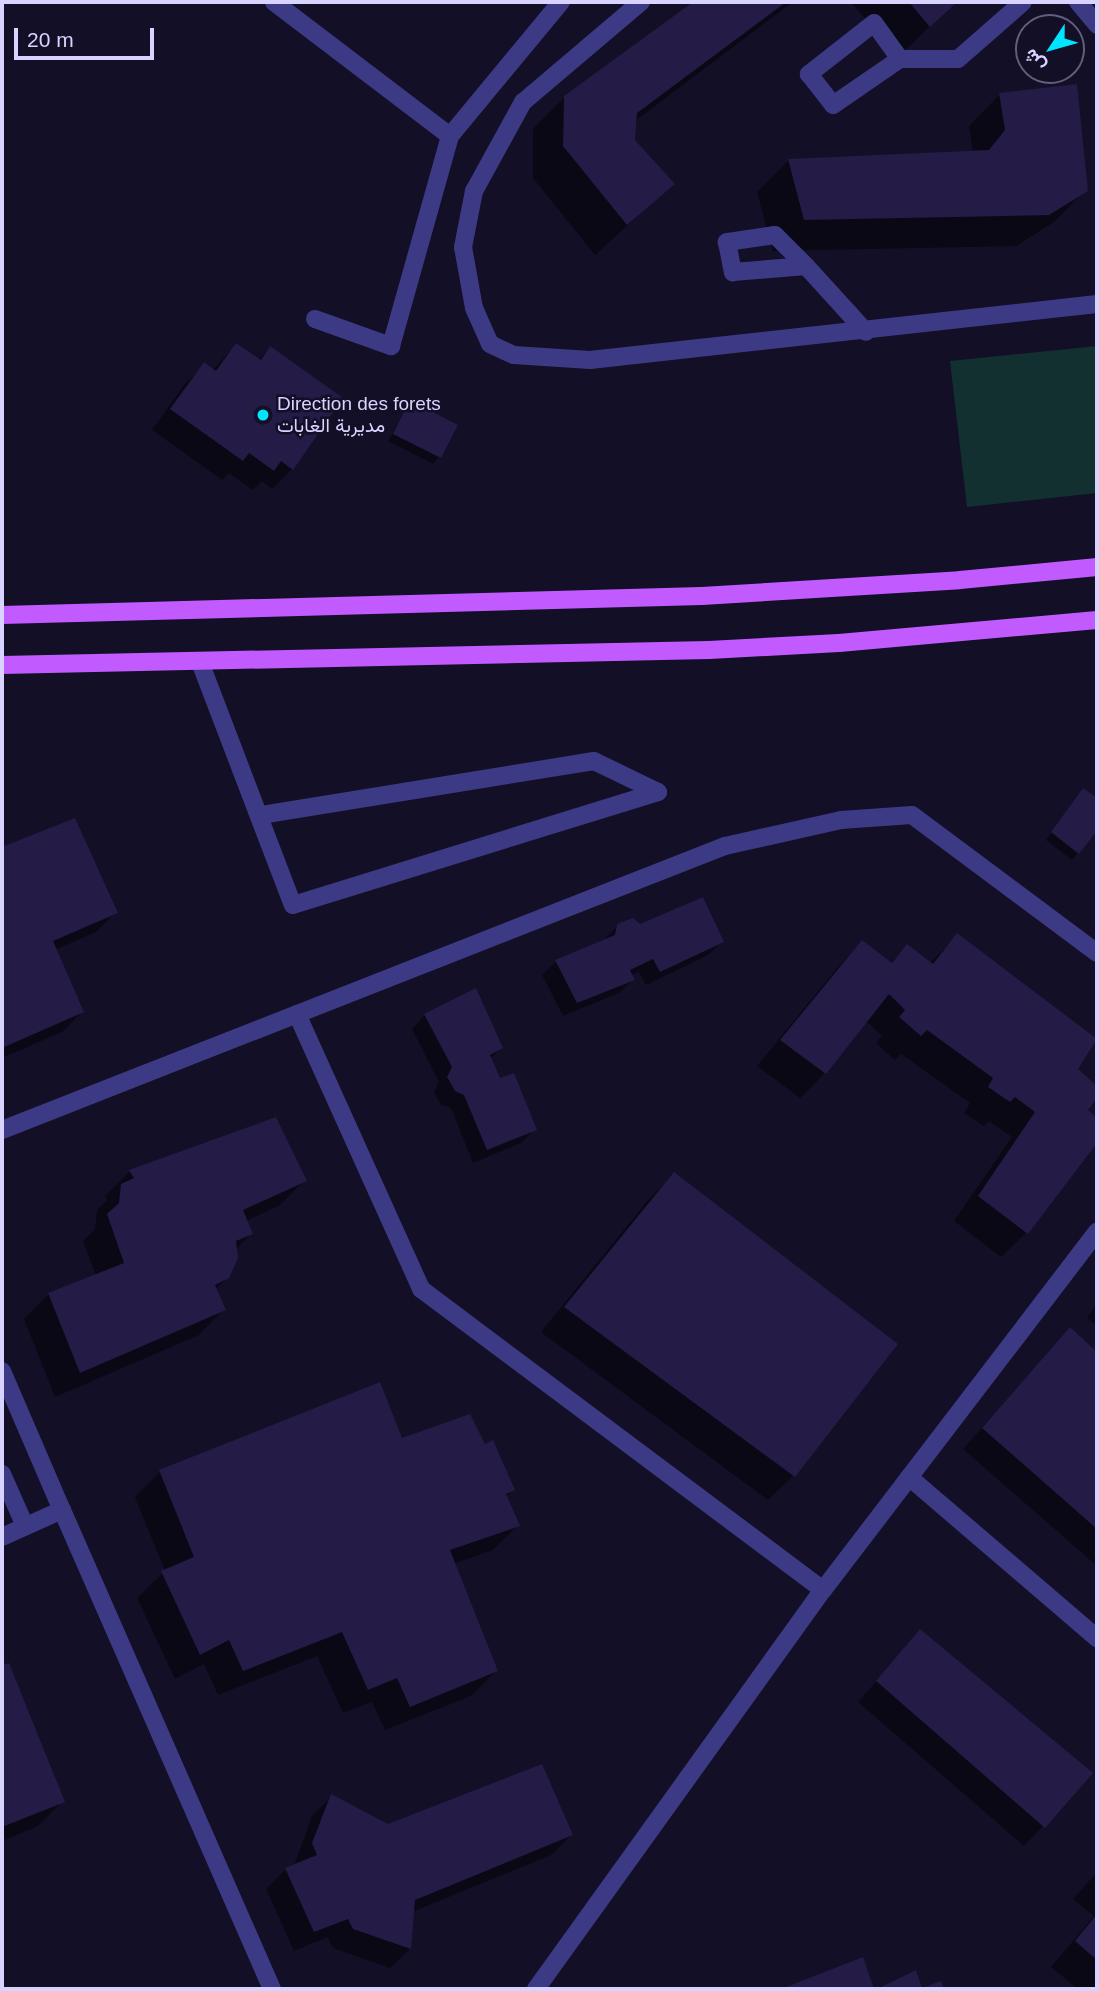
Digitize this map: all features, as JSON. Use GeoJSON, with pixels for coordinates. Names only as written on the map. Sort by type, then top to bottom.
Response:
{"type":"FeatureCollection","features":[{"type":"Feature","properties":{"kind":"main road"},"geometry":{"type":"LineString","coordinates":[[2,615],[702,596],[960,580],[1097,567]]}},
{"type":"Feature","properties":{"kind":"main road"},"geometry":{"type":"LineString","coordinates":[[2,665],[709,650],[839,643],[1097,620]]}},
{"type":"Feature","properties":{"kind":"street"},"geometry":{"type":"LineString","coordinates":[[274,2],[450,136]]}},
{"type":"Feature","properties":{"kind":"street"},"geometry":{"type":"LineString","coordinates":[[315,319],[391,346],[450,136],[561,2]]}},
{"type":"Feature","properties":{"kind":"street"},"geometry":{"type":"LineString","coordinates":[[641,2],[523,102],[474,191],[463,247],[474,308],[490,344],[514,355],[590,360],[866,332],[1097,304]]}},
{"type":"Feature","properties":{"kind":"street"},"geometry":{"type":"LineString","coordinates":[[900,59],[874,23],[809,74],[833,105],[900,59],[958,59],[1023,2]]}},
{"type":"Feature","properties":{"kind":"street"},"geometry":{"type":"LineString","coordinates":[[1078,2],[1097,25]]}},
{"type":"Feature","properties":{"kind":"street"},"geometry":{"type":"LineString","coordinates":[[806,266],[866,332]]}},
{"type":"Feature","properties":{"kind":"street"},"geometry":{"type":"LineString","coordinates":[[200,662],[293,905],[658,792],[594,761],[260,815]]}},
{"type":"Feature","properties":{"kind":"street"},"geometry":{"type":"LineString","coordinates":[[2,1130],[725,846],[841,820],[912,815],[1097,953]]}},
{"type":"Feature","properties":{"kind":"street"},"geometry":{"type":"LineString","coordinates":[[297,1014],[421,1289],[823,1590]]}},
{"type":"Feature","properties":{"kind":"street"},"geometry":{"type":"LineString","coordinates":[[544,1985],[823,1590],[1097,1232]]}},
{"type":"Feature","properties":{"kind":"street"},"geometry":{"type":"LineString","coordinates":[[2,1371],[272,1989]]}},
{"type":"Feature","properties":{"kind":"street"},"geometry":{"type":"LineString","coordinates":[[2,1474],[25,1526]]}},
{"type":"Feature","properties":{"kind":"street"},"geometry":{"type":"LineString","coordinates":[[909,1477],[1097,1638]]}},
{"type":"Feature","properties":{"kind":"street"},"geometry":{"type":"LineString","coordinates":[[2,1537],[62,1510]]}},
{"type":"Feature","properties":{"kind":"green space"},"geometry":{"type":"Polygon","coordinates":[[[1097,346],[1097,493],[967,507],[950,361],[1097,346]]]}},
{"type":"Feature","properties":{"kind":"building"},"geometry":{"type":"Polygon","coordinates":[[[693,2],[786,2],[637,113],[635,140],[675,184],[627,225],[563,146],[564,96],[693,2]]]}},
{"type":"Feature","properties":{"kind":"building"},"geometry":{"type":"Polygon","coordinates":[[[909,2],[957,2],[930,27],[909,2]]]}},
{"type":"Feature","properties":{"kind":"building"},"geometry":{"type":"Polygon","coordinates":[[[1077,84],[1088,191],[1049,215],[804,220],[788,159],[989,150],[1005,130],[999,93],[1077,84]]]}},
{"type":"Feature","properties":{"kind":"building"},"geometry":{"type":"Polygon","coordinates":[[[236,343],[261,360],[270,346],[343,398],[293,470],[281,461],[274,471],[249,453],[243,461],[170,409],[204,362],[216,371],[236,343]]]}},
{"type":"Feature","properties":{"kind":"building"},"geometry":{"type":"Polygon","coordinates":[[[410,400],[458,425],[441,458],[393,434],[410,400]]]}},
{"type":"Feature","properties":{"kind":"building"},"geometry":{"type":"Polygon","coordinates":[[[1083,788],[1097,798],[1097,831],[1079,854],[1051,832],[1083,788]]]}},
{"type":"Feature","properties":{"kind":"building"},"geometry":{"type":"Polygon","coordinates":[[[75,818],[118,913],[53,941],[84,1012],[2,1048],[2,847],[75,818]]]}},
{"type":"Feature","properties":{"kind":"building"},"geometry":{"type":"Polygon","coordinates":[[[703,897],[724,942],[660,972],[653,959],[630,970],[635,980],[577,1003],[555,960],[615,935],[617,924],[633,918],[640,924],[703,897]]]}},
{"type":"Feature","properties":{"kind":"building"},"geometry":{"type":"Polygon","coordinates":[[[957,933],[1097,1039],[1078,1069],[1097,1086],[1097,1098],[1088,1110],[1097,1118],[1097,1143],[1028,1234],[978,1196],[1035,1112],[1015,1097],[1010,1102],[988,1087],[993,1078],[927,1030],[921,1036],[899,1017],[905,1010],[889,994],[826,1074],[780,1040],[862,940],[892,963],[907,944],[933,964],[957,933]]]}},
{"type":"Feature","properties":{"kind":"building"},"geometry":{"type":"Polygon","coordinates":[[[476,988],[503,1048],[490,1055],[500,1078],[514,1073],[537,1130],[487,1150],[464,1095],[455,1091],[447,1077],[452,1067],[424,1014],[476,988]]]}},
{"type":"Feature","properties":{"kind":"building"},"geometry":{"type":"Polygon","coordinates":[[[276,1117],[307,1181],[243,1210],[253,1234],[236,1241],[238,1258],[229,1278],[215,1285],[226,1310],[80,1373],[48,1293],[124,1263],[107,1214],[119,1203],[121,1184],[134,1178],[129,1170],[276,1117]]]}},
{"type":"Feature","properties":{"kind":"building"},"geometry":{"type":"Polygon","coordinates":[[[674,1172],[898,1344],[795,1477],[564,1307],[674,1172]]]}},
{"type":"Feature","properties":{"kind":"building"},"geometry":{"type":"Polygon","coordinates":[[[1070,1327],[1097,1352],[1097,1529],[982,1428],[1070,1327]]]}},
{"type":"Feature","properties":{"kind":"building"},"geometry":{"type":"Polygon","coordinates":[[[380,1382],[402,1438],[470,1414],[485,1444],[493,1440],[515,1490],[506,1494],[520,1526],[450,1550],[498,1671],[410,1707],[397,1678],[368,1690],[342,1632],[243,1671],[229,1640],[200,1655],[161,1571],[194,1557],[159,1470],[380,1382]]]}},
{"type":"Feature","properties":{"kind":"building"},"geometry":{"type":"Polygon","coordinates":[[[920,1629],[1093,1773],[1045,1828],[876,1681],[920,1629]]]}},
{"type":"Feature","properties":{"kind":"building"},"geometry":{"type":"Polygon","coordinates":[[[9,1663],[65,1802],[2,1827],[2,1665],[9,1663]]]}},
{"type":"Feature","properties":{"kind":"building"},"geometry":{"type":"Polygon","coordinates":[[[542,1764],[573,1835],[415,1900],[411,1949],[353,1929],[348,1919],[314,1932],[285,1868],[317,1855],[312,1843],[331,1794],[388,1824],[542,1764]]]}},
{"type":"Feature","properties":{"kind":"building"},"geometry":{"type":"Polygon","coordinates":[[[1097,1914],[1097,1960],[1075,1941],[1097,1914]]]}},
{"type":"Feature","properties":{"kind":"building"},"geometry":{"type":"Polygon","coordinates":[[[863,1957],[874,1989],[781,1989],[863,1957]]]}},
{"type":"Feature","properties":{"kind":"building"},"geometry":{"type":"Polygon","coordinates":[[[916,1970],[922,1988],[941,1981],[944,1989],[877,1989],[916,1970]]]}},
{"type":"Feature","properties":{"kind":"place","name":"Direction des forets مديرية الغابات"},"geometry":{"type":"Point","coordinates":[263,415]}}]}
